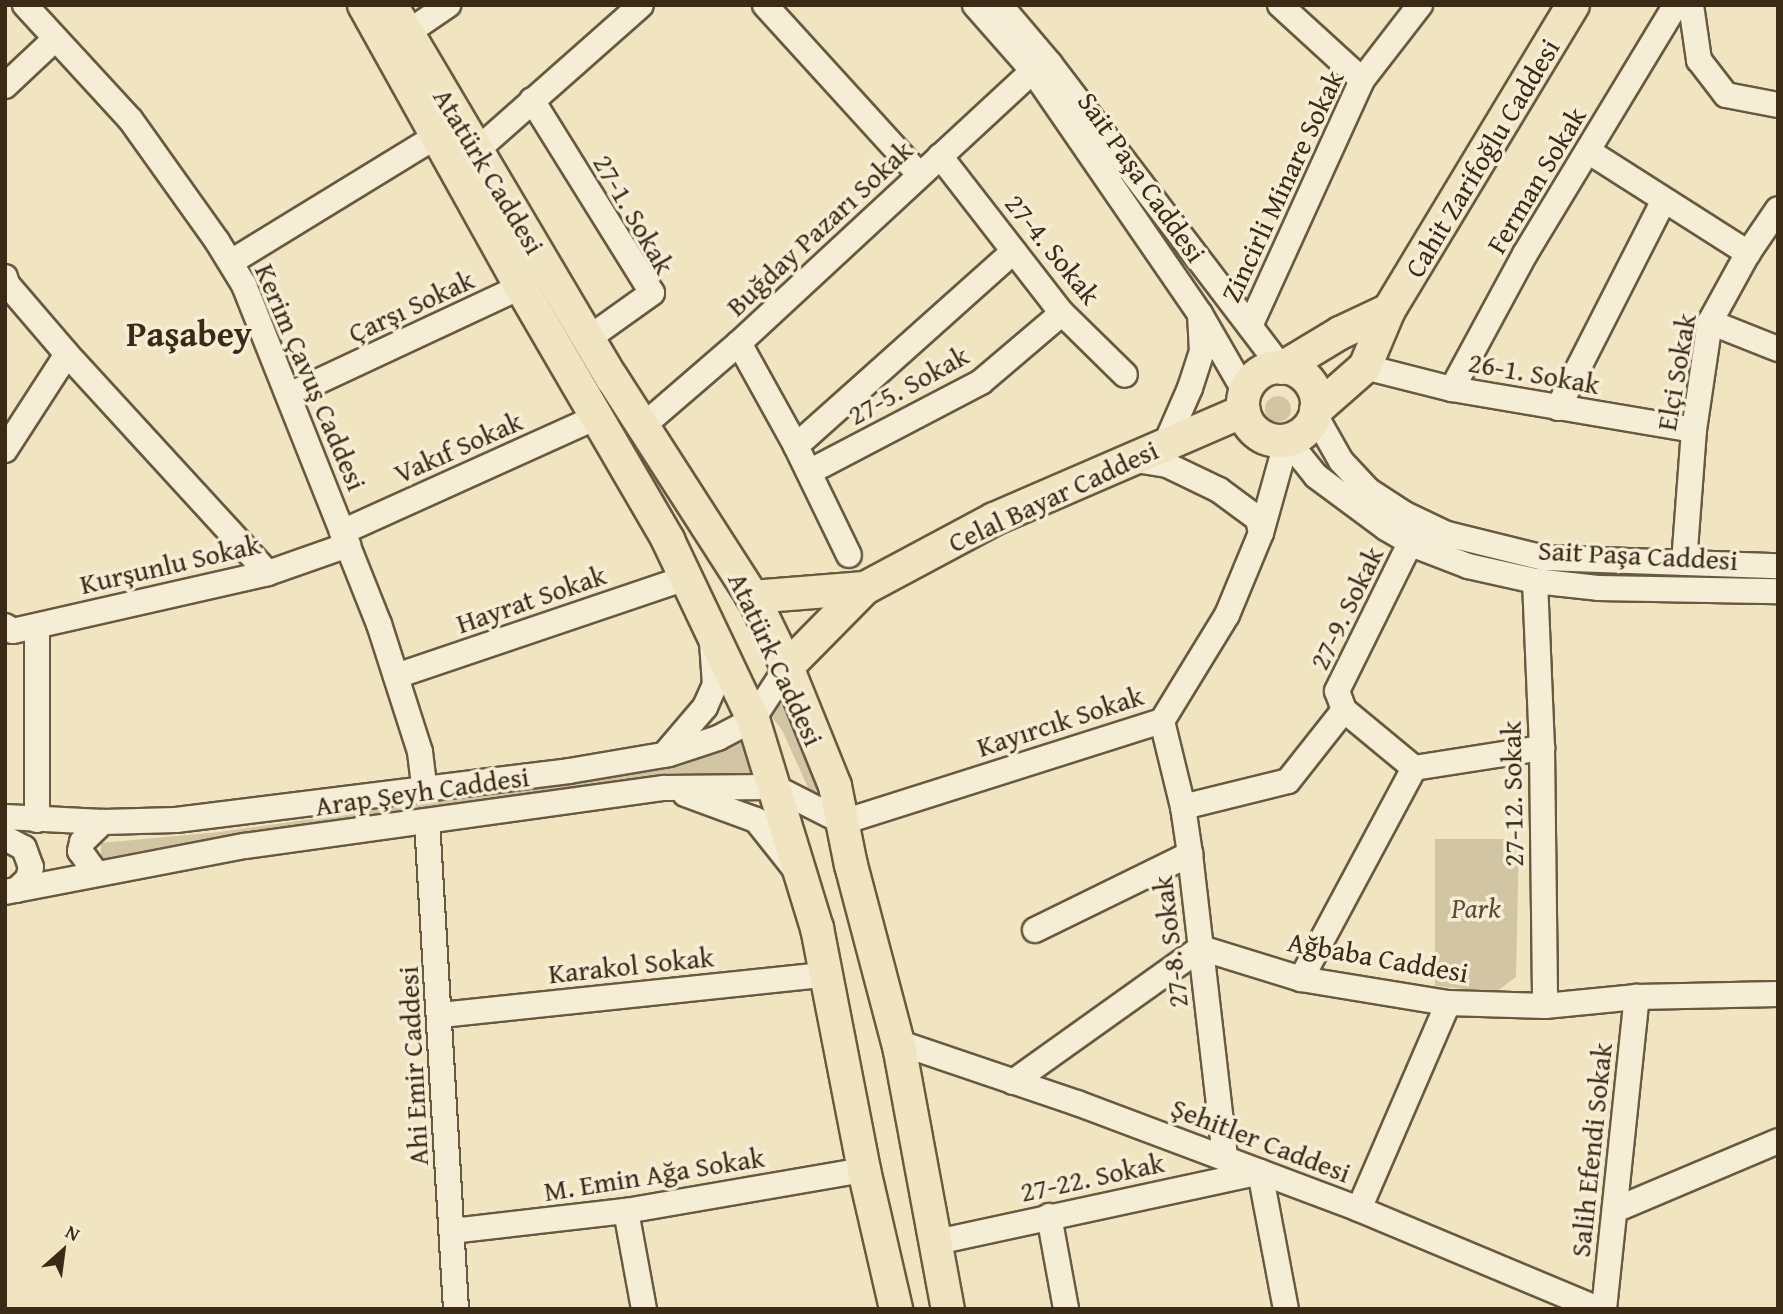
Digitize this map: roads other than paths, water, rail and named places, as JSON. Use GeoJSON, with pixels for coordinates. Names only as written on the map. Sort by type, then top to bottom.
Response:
{"type":"FeatureCollection","features":[{"type":"Feature","properties":{"kind":"main road","name":"Atatürk Caddesi"},"geometry":{"type":"LineString","coordinates":[[365,5],[686,578],[753,719],[803,878],[828,974],[864,1170],[896,1309]]}},
{"type":"Feature","properties":{"kind":"main road","name":"Atatürk Caddesi"},"geometry":{"type":"LineString","coordinates":[[391,5],[475,151],[589,338],[752,597],[787,667],[835,786],[897,1042],[948,1309]]}},
{"type":"Feature","properties":{"kind":"main road","name":"Cahit Zarifoğlu Caddesi"},"geometry":{"type":"LineString","coordinates":[[1316,412],[1365,367],[1390,310],[1573,5]]}},
{"type":"Feature","properties":{"kind":"main road","name":"Cahit Zarifoğlu Caddesi"},"geometry":{"type":"LineString","coordinates":[[1282,368],[1340,333],[1390,310]]}},
{"type":"Feature","properties":{"kind":"main road"},"geometry":{"type":"LineString","coordinates":[[1282,368],[1296,372],[1307,380],[1316,396],[1316,412],[1306,430],[1287,440],[1268,439],[1259,435],[1249,424],[1245,402],[1260,374],[1282,368]]}},
{"type":"Feature","properties":{"kind":"main road","name":"Celal Bayar Caddesi"},"geometry":{"type":"LineString","coordinates":[[865,588],[995,519],[1166,443],[1245,402]]}},
{"type":"Feature","properties":{"kind":"main road"},"geometry":{"type":"LineString","coordinates":[[752,597],[865,588]]}},
{"type":"Feature","properties":{"kind":"main road"},"geometry":{"type":"LineString","coordinates":[[787,667],[865,588]]}},
{"type":"Feature","properties":{"kind":"street","name":"Kerim Çavuş Caddesi"},"geometry":{"type":"LineString","coordinates":[[25,5],[130,119],[244,285],[345,539],[396,676],[420,752],[424,787]]}},
{"type":"Feature","properties":{"kind":"street"},"geometry":{"type":"LineString","coordinates":[[407,33],[448,5]]}},
{"type":"Feature","properties":{"kind":"street"},"geometry":{"type":"LineString","coordinates":[[475,151],[641,5]]}},
{"type":"Feature","properties":{"kind":"street"},"geometry":{"type":"LineString","coordinates":[[765,5],[919,174]]}},
{"type":"Feature","properties":{"kind":"street","name":"Sait Paşa Caddesi"},"geometry":{"type":"LineString","coordinates":[[975,5],[1033,71],[1200,314],[1245,402]]}},
{"type":"Feature","properties":{"kind":"street","name":"Sait Paşa Caddesi"},"geometry":{"type":"LineString","coordinates":[[1000,5],[1050,64],[1197,261],[1282,368]]}},
{"type":"Feature","properties":{"kind":"street"},"geometry":{"type":"LineString","coordinates":[[1280,5],[1362,80]]}},
{"type":"Feature","properties":{"kind":"street","name":"Zincirli Minare Sokak"},"geometry":{"type":"LineString","coordinates":[[1250,326],[1362,80],[1420,5]]}},
{"type":"Feature","properties":{"kind":"street","name":"Ferman Sokak"},"geometry":{"type":"LineString","coordinates":[[1452,389],[1525,254],[1675,5]]}},
{"type":"Feature","properties":{"kind":"street"},"geometry":{"type":"LineString","coordinates":[[1691,5],[1699,60],[1726,95],[1778,105]]}},
{"type":"Feature","properties":{"kind":"street"},"geometry":{"type":"LineString","coordinates":[[5,86],[55,39]]}},
{"type":"Feature","properties":{"kind":"street","name":"Buğday Pazarı Sokak"},"geometry":{"type":"LineString","coordinates":[[644,425],[739,343],[1033,71]]}},
{"type":"Feature","properties":{"kind":"street","name":"27-1. Sokak"},"geometry":{"type":"LineString","coordinates":[[532,100],[652,293],[589,338]]}},
{"type":"Feature","properties":{"kind":"street"},"geometry":{"type":"LineString","coordinates":[[230,262],[438,135]]}},
{"type":"Feature","properties":{"kind":"street"},"geometry":{"type":"LineString","coordinates":[[1588,151],[1748,253]]}},
{"type":"Feature","properties":{"kind":"street","name":"27-4. Sokak"},"geometry":{"type":"LineString","coordinates":[[940,156],[1062,313],[1125,375]]}},
{"type":"Feature","properties":{"kind":"street"},"geometry":{"type":"LineString","coordinates":[[1558,408],[1664,200]]}},
{"type":"Feature","properties":{"kind":"street","name":"Elçi Sokak"},"geometry":{"type":"LineString","coordinates":[[1684,563],[1694,430],[1710,322],[1748,253],[1778,209]]}},
{"type":"Feature","properties":{"kind":"street","name":"27-5. Sokak"},"geometry":{"type":"LineString","coordinates":[[796,446],[1014,251]]}},
{"type":"Feature","properties":{"kind":"street"},"geometry":{"type":"LineString","coordinates":[[5,277],[7,284],[67,354],[268,573]]}},
{"type":"Feature","properties":{"kind":"street","name":"Çarşı Sokak"},"geometry":{"type":"LineString","coordinates":[[289,396],[521,287]]}},
{"type":"Feature","properties":{"kind":"street","name":"27-5. Sokak"},"geometry":{"type":"LineString","coordinates":[[809,472],[981,382],[1062,313]]}},
{"type":"Feature","properties":{"kind":"street"},"geometry":{"type":"LineString","coordinates":[[1166,443],[1202,352],[1200,314]]}},
{"type":"Feature","properties":{"kind":"street"},"geometry":{"type":"LineString","coordinates":[[1710,322],[1778,349]]}},
{"type":"Feature","properties":{"kind":"street"},"geometry":{"type":"LineString","coordinates":[[739,343],[796,446],[849,555]]}},
{"type":"Feature","properties":{"kind":"street"},"geometry":{"type":"LineString","coordinates":[[8,439],[67,354]]}},
{"type":"Feature","properties":{"kind":"street","name":"26-1. Sokak"},"geometry":{"type":"LineString","coordinates":[[1365,367],[1452,389],[1694,430]]}},
{"type":"Feature","properties":{"kind":"street","name":"Sait Paşa Caddesi"},"geometry":{"type":"LineString","coordinates":[[1316,412],[1341,461],[1368,490],[1405,514],[1447,534],[1544,558],[1778,566]]}},
{"type":"Feature","properties":{"kind":"street","name":"Vakıf Sokak"},"geometry":{"type":"LineString","coordinates":[[345,539],[597,417]]}},
{"type":"Feature","properties":{"kind":"street","name":"Sait Paşa Caddesi"},"geometry":{"type":"LineString","coordinates":[[1287,440],[1316,476],[1410,543],[1468,566],[1535,581],[1636,590],[1778,591]]}},
{"type":"Feature","properties":{"kind":"street","name":"Kayırcık Sokak"},"geometry":{"type":"LineString","coordinates":[[842,822],[1161,722],[1227,615],[1261,533],[1287,440]]}},
{"type":"Feature","properties":{"kind":"street"},"geometry":{"type":"LineString","coordinates":[[1130,459],[1167,465],[1219,490],[1258,519],[1261,533]]}},
{"type":"Feature","properties":{"kind":"street","name":"Kurşunlu Sokak"},"geometry":{"type":"LineString","coordinates":[[5,626],[13,631],[268,573],[345,539]]}},
{"type":"Feature","properties":{"kind":"street","name":"27-9. Sokak"},"geometry":{"type":"LineString","coordinates":[[1183,807],[1288,781],[1343,710],[1337,691],[1410,543]]}},
{"type":"Feature","properties":{"kind":"street","name":"Hayrat Sokak"},"geometry":{"type":"LineString","coordinates":[[396,676],[686,578]]}},
{"type":"Feature","properties":{"kind":"street","name":"27-12. Sokak"},"geometry":{"type":"LineString","coordinates":[[1535,581],[1542,748],[1545,1006]]}},
{"type":"Feature","properties":{"kind":"street"},"geometry":{"type":"LineString","coordinates":[[37,626],[37,820]]}},
{"type":"Feature","properties":{"kind":"street"},"geometry":{"type":"LineString","coordinates":[[664,755],[705,707],[715,685],[712,631]]}},
{"type":"Feature","properties":{"kind":"street","name":"Arap Şeyh Caddesi"},"geometry":{"type":"LineString","coordinates":[[5,817],[103,822],[176,820],[569,771],[664,755],[719,738],[753,719],[787,667]]}},
{"type":"Feature","properties":{"kind":"street"},"geometry":{"type":"LineString","coordinates":[[1343,710],[1414,768],[1542,748]]}},
{"type":"Feature","properties":{"kind":"street","name":"27-8. Sokak"},"geometry":{"type":"LineString","coordinates":[[1161,722],[1183,807],[1190,853],[1225,1158]]}},
{"type":"Feature","properties":{"kind":"street"},"geometry":{"type":"LineString","coordinates":[[1301,979],[1414,768]]}},
{"type":"Feature","properties":{"kind":"street","name":"Arap Şeyh Caddesi"},"geometry":{"type":"LineString","coordinates":[[10,891],[245,846],[664,788],[774,787],[842,822]]}},
{"type":"Feature","properties":{"kind":"street"},"geometry":{"type":"LineString","coordinates":[[664,788],[756,820],[803,878]]}},
{"type":"Feature","properties":{"kind":"street","name":"Ahi Emir Caddesi"},"geometry":{"type":"LineString","coordinates":[[427,821],[441,1015],[456,1309]]}},
{"type":"Feature","properties":{"kind":"street"},"geometry":{"type":"LineString","coordinates":[[96,873],[80,851],[82,842],[103,822]]}},
{"type":"Feature","properties":{"kind":"street"},"geometry":{"type":"LineString","coordinates":[[5,838],[24,848],[31,867],[28,879],[10,891]]}},
{"type":"Feature","properties":{"kind":"street"},"geometry":{"type":"LineString","coordinates":[[1035,930],[1190,853]]}},
{"type":"Feature","properties":{"kind":"street"},"geometry":{"type":"LineString","coordinates":[[1013,1082],[1201,948]]}},
{"type":"Feature","properties":{"kind":"street","name":"Ağbaba Caddesi"},"geometry":{"type":"LineString","coordinates":[[1201,948],[1301,979],[1448,1003],[1545,1006],[1637,997],[1778,993]]}},
{"type":"Feature","properties":{"kind":"street","name":"Karakol Sokak"},"geometry":{"type":"LineString","coordinates":[[441,1015],[828,974]]}},
{"type":"Feature","properties":{"kind":"street","name":"Salih Efendi Sokak"},"geometry":{"type":"LineString","coordinates":[[1604,1309],[1637,997]]}},
{"type":"Feature","properties":{"kind":"street"},"geometry":{"type":"LineString","coordinates":[[1359,1209],[1448,1003]]}},
{"type":"Feature","properties":{"kind":"street","name":"Şehitler Caddesi"},"geometry":{"type":"LineString","coordinates":[[897,1042],[1225,1158],[1359,1209],[1598,1309]]}},
{"type":"Feature","properties":{"kind":"street"},"geometry":{"type":"LineString","coordinates":[[1615,1210],[1778,1141]]}},
{"type":"Feature","properties":{"kind":"street","name":"M. Emin Ağa Sokak"},"geometry":{"type":"LineString","coordinates":[[452,1231],[626,1211],[864,1170]]}},
{"type":"Feature","properties":{"kind":"street"},"geometry":{"type":"LineString","coordinates":[[1260,1172],[1286,1309]]}},
{"type":"Feature","properties":{"kind":"street","name":"27-22. Sokak"},"geometry":{"type":"LineString","coordinates":[[937,1242],[1260,1172]]}},
{"type":"Feature","properties":{"kind":"street"},"geometry":{"type":"LineString","coordinates":[[626,1211],[644,1309]]}},
{"type":"Feature","properties":{"kind":"street"},"geometry":{"type":"LineString","coordinates":[[1049,1216],[1066,1309]]}},
{"type":"Feature","properties":{"kind":"district","name":"Paşabey"},"geometry":{"type":"Point","coordinates":[189,334]}},
{"type":"Feature","properties":{"kind":"park label","name":"Park"},"geometry":{"type":"Point","coordinates":[1476,908]}}]}
